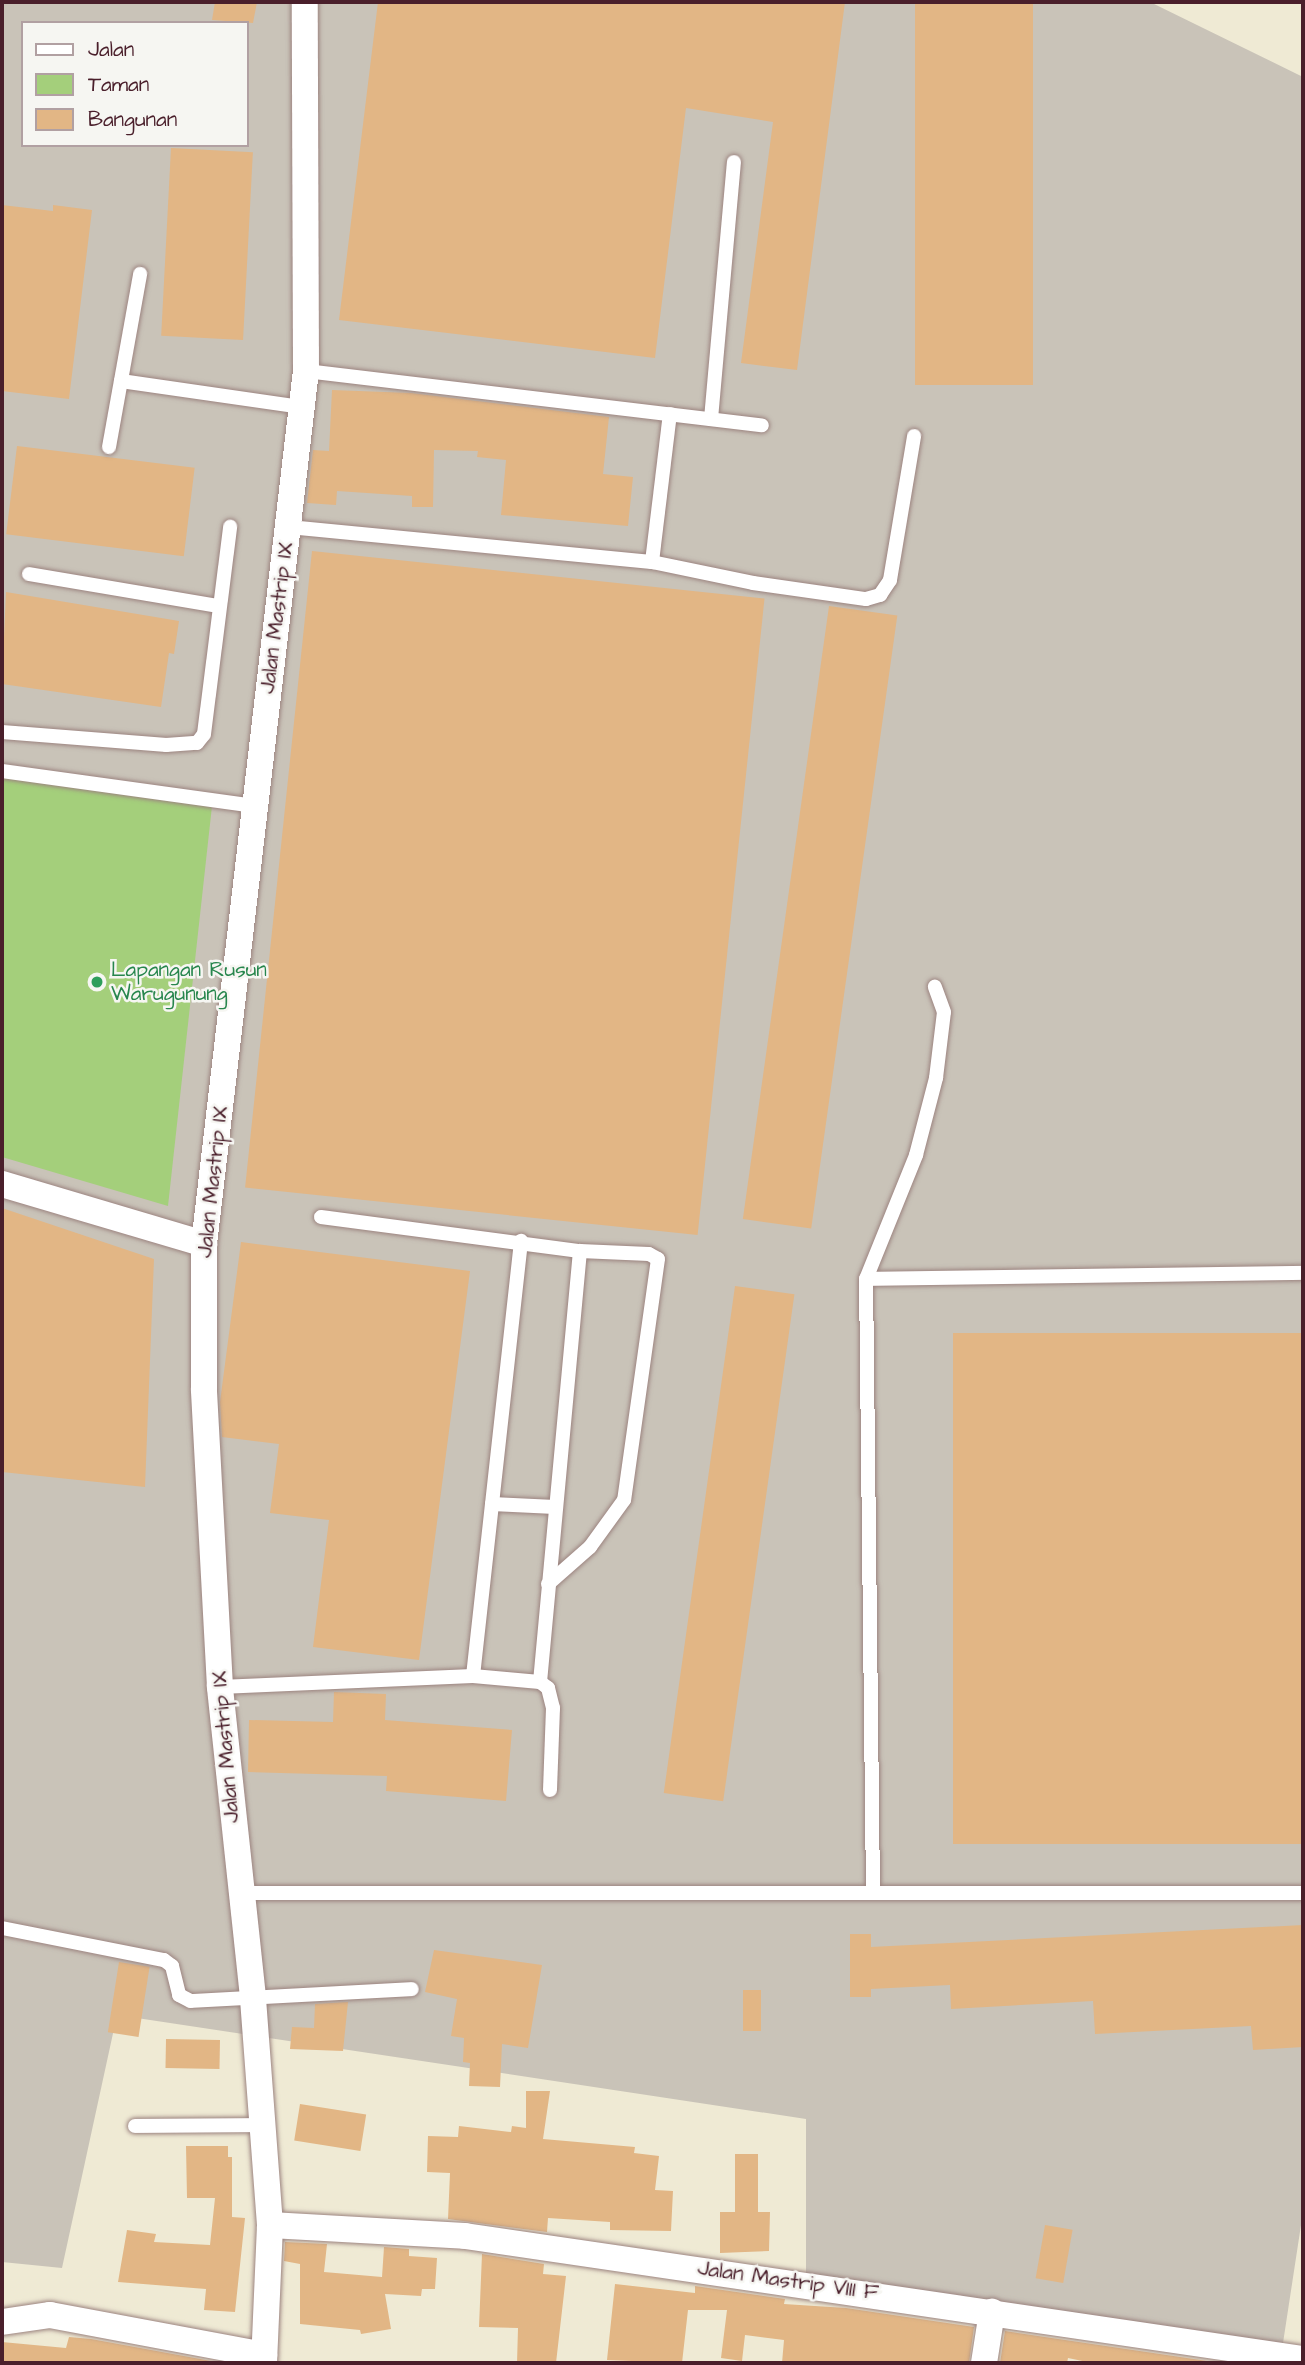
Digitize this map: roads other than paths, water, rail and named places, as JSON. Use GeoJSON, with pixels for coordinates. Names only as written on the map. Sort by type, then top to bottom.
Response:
{"type":"FeatureCollection","features":[{"type":"Feature","properties":{"kind":"street","name":"Jalan Mastrip IX"},"geometry":{"type":"LineString","coordinates":[[264,2359],[270,2225],[253,1997],[220,1687],[204,1389],[204,1244],[306,371],[305,2]]}},
{"type":"Feature","properties":{"kind":"street"},"geometry":{"type":"LineString","coordinates":[[2,1184],[204,1244]]}},
{"type":"Feature","properties":{"kind":"street","name":"Jalan Mastrip VIII F"},"geometry":{"type":"LineString","coordinates":[[270,2225],[465,2236],[1303,2358]]}},
{"type":"Feature","properties":{"kind":"street"},"geometry":{"type":"LineString","coordinates":[[984,2363],[992,2312]]}},
{"type":"Feature","properties":{"kind":"street"},"geometry":{"type":"LineString","coordinates":[[2,2322],[50,2315],[264,2359]]}},
{"type":"Feature","properties":{"kind":"lane"},"geometry":{"type":"LineString","coordinates":[[711,419],[734,162]]}},
{"type":"Feature","properties":{"kind":"lane"},"geometry":{"type":"LineString","coordinates":[[109,447],[140,274]]}},
{"type":"Feature","properties":{"kind":"lane"},"geometry":{"type":"LineString","coordinates":[[306,371],[762,425]]}},
{"type":"Feature","properties":{"kind":"lane"},"geometry":{"type":"LineString","coordinates":[[121,381],[302,407]]}},
{"type":"Feature","properties":{"kind":"lane"},"geometry":{"type":"LineString","coordinates":[[652,562],[670,414]]}},
{"type":"Feature","properties":{"kind":"lane"},"geometry":{"type":"LineString","coordinates":[[288,527],[652,562],[753,583],[866,600],[880,595],[890,580],[914,436]]}},
{"type":"Feature","properties":{"kind":"lane"},"geometry":{"type":"LineString","coordinates":[[2,732],[166,745],[197,743],[204,734],[230,527]]}},
{"type":"Feature","properties":{"kind":"lane"},"geometry":{"type":"LineString","coordinates":[[29,575],[219,606]]}},
{"type":"Feature","properties":{"kind":"lane"},"geometry":{"type":"LineString","coordinates":[[2,771],[255,806]]}},
{"type":"Feature","properties":{"kind":"lane"},"geometry":{"type":"LineString","coordinates":[[873,1893],[866,1279],[916,1155],[936,1078],[944,1012],[935,987]]}},
{"type":"Feature","properties":{"kind":"lane"},"geometry":{"type":"LineString","coordinates":[[321,1217],[521,1241],[580,1251],[649,1254],[658,1259],[659,1273],[624,1500],[590,1547],[548,1584]]}},
{"type":"Feature","properties":{"kind":"lane"},"geometry":{"type":"LineString","coordinates":[[473,1676],[521,1241]]}},
{"type":"Feature","properties":{"kind":"lane"},"geometry":{"type":"LineString","coordinates":[[540,1682],[580,1251]]}},
{"type":"Feature","properties":{"kind":"lane"},"geometry":{"type":"LineString","coordinates":[[866,1279],[1303,1273]]}},
{"type":"Feature","properties":{"kind":"lane"},"geometry":{"type":"LineString","coordinates":[[492,1504],[555,1507]]}},
{"type":"Feature","properties":{"kind":"lane"},"geometry":{"type":"LineString","coordinates":[[220,1687],[473,1676],[540,1682],[548,1688],[554,1709],[550,1790]]}},
{"type":"Feature","properties":{"kind":"lane"},"geometry":{"type":"LineString","coordinates":[[242,1894],[1303,1893]]}},
{"type":"Feature","properties":{"kind":"lane"},"geometry":{"type":"LineString","coordinates":[[2,1928],[164,1960],[172,1966],[179,1995],[191,2001],[412,1989]]}},
{"type":"Feature","properties":{"kind":"lane"},"geometry":{"type":"LineString","coordinates":[[135,2126],[264,2125]]}},
{"type":"Feature","properties":{"kind":"place","name":"Lapangan Rusun Warugunung"},"geometry":{"type":"Point","coordinates":[97,982]}}]}
